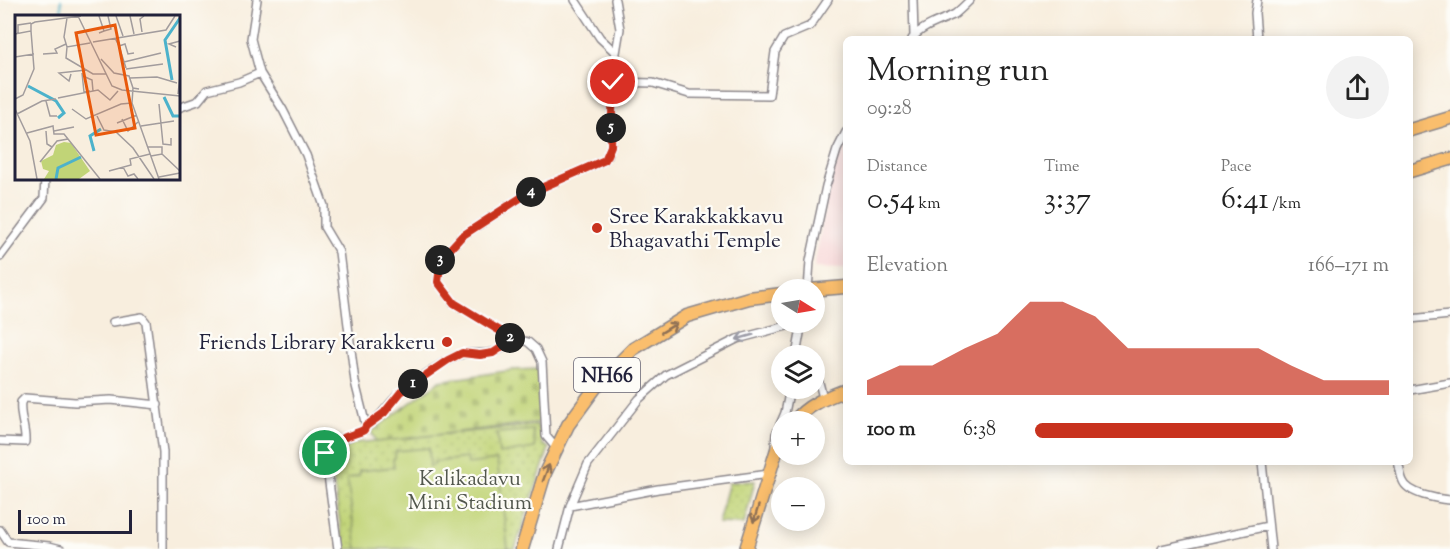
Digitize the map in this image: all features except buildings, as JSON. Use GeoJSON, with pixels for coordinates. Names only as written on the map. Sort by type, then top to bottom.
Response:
{"type":"FeatureCollection","features":[{"type":"Feature","properties":{"kind":"highway"},"geometry":{"type":"LineString","coordinates":[[1413,129],[1450,118]]}},
{"type":"Feature","properties":{"kind":"highway"},"geometry":{"type":"LineString","coordinates":[[1413,170],[1450,159]]}},
{"type":"Feature","properties":{"kind":"highway"},"geometry":{"type":"LineString","coordinates":[[825,289],[843,287]]}},
{"type":"Feature","properties":{"kind":"highway","name":"NH66"},"geometry":{"type":"LineString","coordinates":[[522,549],[545,473],[568,425],[598,384],[633,349],[687,316],[749,298],[771,295]]}},
{"type":"Feature","properties":{"kind":"highway"},"geometry":{"type":"LineString","coordinates":[[805,411],[826,398],[843,391]]}},
{"type":"Feature","properties":{"kind":"highway"},"geometry":{"type":"LineString","coordinates":[[746,549],[772,465]]}},
{"type":"Feature","properties":{"kind":"street"},"geometry":{"type":"LineString","coordinates":[[256,0],[251,39],[260,73],[283,110],[306,155],[324,206],[324,227],[339,252],[355,382],[366,426]]}},
{"type":"Feature","properties":{"kind":"street"},"geometry":{"type":"LineString","coordinates":[[575,0],[600,38],[616,53]]}},
{"type":"Feature","properties":{"kind":"street"},"geometry":{"type":"LineString","coordinates":[[557,448],[546,436],[542,362],[536,349],[528,342],[510,337],[454,303],[438,282],[441,259],[462,236],[525,195],[605,160],[611,146],[613,82],[620,29],[615,0]]}},
{"type":"Feature","properties":{"kind":"street"},"geometry":{"type":"LineString","coordinates":[[613,82],[653,82],[689,94],[769,95],[775,52],[784,37],[810,26],[828,0]]}},
{"type":"Feature","properties":{"kind":"street"},"geometry":{"type":"LineString","coordinates":[[913,0],[913,36]]}},
{"type":"Feature","properties":{"kind":"street"},"geometry":{"type":"LineString","coordinates":[[915,36],[957,13],[970,0]]}},
{"type":"Feature","properties":{"kind":"street"},"geometry":{"type":"LineString","coordinates":[[1257,0],[1255,13],[1257,36]]}},
{"type":"Feature","properties":{"kind":"street"},"geometry":{"type":"LineString","coordinates":[[180,107],[198,101],[207,90],[239,82],[260,73]]}},
{"type":"Feature","properties":{"kind":"street"},"geometry":{"type":"LineString","coordinates":[[809,279],[810,261],[826,186],[843,138]]}},
{"type":"Feature","properties":{"kind":"street"},"geometry":{"type":"LineString","coordinates":[[0,257],[44,198],[45,180]]}},
{"type":"Feature","properties":{"kind":"street"},"geometry":{"type":"LineString","coordinates":[[1413,319],[1450,315]]}},
{"type":"Feature","properties":{"kind":"street"},"geometry":{"type":"LineString","coordinates":[[113,322],[142,317],[146,322],[163,452],[163,549]]}},
{"type":"Feature","properties":{"kind":"street"},"geometry":{"type":"LineString","coordinates":[[560,549],[570,507],[588,464],[639,399],[666,375],[737,339],[771,330]]}},
{"type":"Feature","properties":{"kind":"street"},"geometry":{"type":"LineString","coordinates":[[338,549],[325,453],[328,446],[364,430],[384,413],[401,392],[448,360],[462,353],[480,355],[493,353],[510,342],[510,337]]}},
{"type":"Feature","properties":{"kind":"street"},"geometry":{"type":"LineString","coordinates":[[1413,389],[1450,383]]}},
{"type":"Feature","properties":{"kind":"street"},"geometry":{"type":"LineString","coordinates":[[0,441],[25,442],[26,433],[20,409],[21,402],[25,398],[75,402],[111,400],[158,405]]}},
{"type":"Feature","properties":{"kind":"street"},"geometry":{"type":"LineString","coordinates":[[1262,465],[1271,549]]}},
{"type":"Feature","properties":{"kind":"street"},"geometry":{"type":"LineString","coordinates":[[1399,465],[1403,483],[1411,490],[1435,499],[1450,500]]}},
{"type":"Feature","properties":{"kind":"street"},"geometry":{"type":"LineString","coordinates":[[570,507],[681,485],[769,474]]}},
{"type":"Feature","properties":{"kind":"street"},"geometry":{"type":"LineString","coordinates":[[1162,549],[1268,526]]}},
{"type":"Feature","properties":{"kind":"street"},"geometry":{"type":"LineString","coordinates":[[0,530],[8,542],[61,549]]}},
{"type":"Feature","properties":{"kind":"shaded area"},"geometry":{"type":"Polygon","coordinates":[[[843,142],[843,269],[814,268],[832,169],[843,142]]]}},
{"type":"Feature","properties":{"kind":"green space"},"geometry":{"type":"Polygon","coordinates":[[[539,369],[541,422],[377,442],[371,432],[440,381],[513,370],[539,369]]]}},
{"type":"Feature","properties":{"kind":"green space","name":"Kalikadavu Mini Stadium"},"geometry":{"type":"Polygon","coordinates":[[[538,425],[542,444],[549,448],[515,549],[344,549],[329,453],[354,443],[538,425]]]}},
{"type":"Feature","properties":{"kind":"green space"},"geometry":{"type":"Polygon","coordinates":[[[533,430],[535,448],[499,454],[497,433],[533,430]]]}},
{"type":"Feature","properties":{"kind":"green space"},"geometry":{"type":"Polygon","coordinates":[[[429,448],[430,467],[434,465],[434,462],[467,458],[468,464],[497,460],[508,549],[357,549],[347,479],[359,476],[359,471],[394,467],[393,459],[396,451],[429,448]]]}},
{"type":"Feature","properties":{"kind":"green space"},"geometry":{"type":"Polygon","coordinates":[[[755,481],[744,524],[718,523],[729,482],[755,481]]]}},
{"type":"Feature","properties":{"kind":"waterway"},"geometry":{"type":"LineString","coordinates":[[61,0],[62,15]]}},
{"type":"Feature","properties":{"kind":"place","name":"Sree Karakkakkavu Bhagavathi Temple"},"geometry":{"type":"Point","coordinates":[597,228]}},
{"type":"Feature","properties":{"kind":"place","name":"Friends Library Karakkeru"},"geometry":{"type":"Point","coordinates":[447,342]}},
{"type":"Feature","properties":{"kind":"route"},"geometry":{"type":"LineString","coordinates":[[325,453],[328,446],[364,430],[384,413],[401,392],[448,360],[462,353],[480,355],[493,353],[510,342],[510,337],[496,327],[454,303],[438,282],[441,259],[462,236],[525,195],[605,160],[611,146],[613,82]]}}]}
